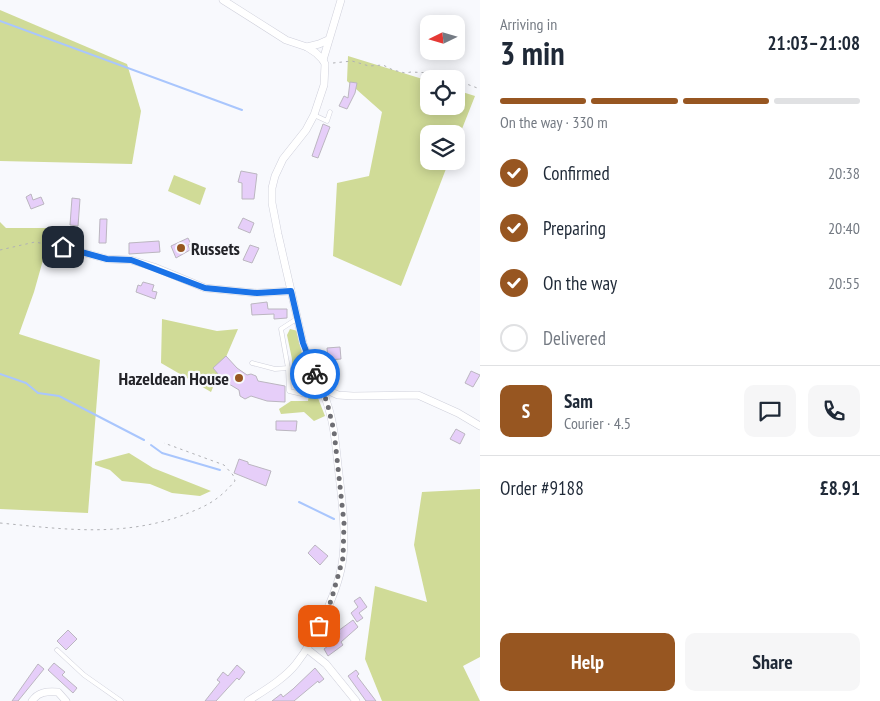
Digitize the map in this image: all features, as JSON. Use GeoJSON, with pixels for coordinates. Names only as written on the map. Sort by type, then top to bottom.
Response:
{"type":"FeatureCollection","features":[{"type":"Feature","properties":{"kind":"street"},"geometry":{"type":"LineString","coordinates":[[223,0],[286,40],[307,47],[324,62]]}},
{"type":"Feature","properties":{"kind":"street"},"geometry":{"type":"LineString","coordinates":[[248,701],[282,678],[307,649],[331,601],[343,558],[344,523],[334,431],[327,402],[306,352],[272,203],[272,188],[275,176],[283,159],[306,130],[314,115],[324,84],[324,62],[328,40],[341,0]]}},
{"type":"Feature","properties":{"kind":"street"},"geometry":{"type":"LineString","coordinates":[[307,47],[328,40]]}},
{"type":"Feature","properties":{"kind":"street"},"geometry":{"type":"LineString","coordinates":[[63,247],[107,259],[131,260],[205,288],[257,293],[291,291]]}},
{"type":"Feature","properties":{"kind":"street"},"geometry":{"type":"LineString","coordinates":[[320,388],[338,395],[418,395],[479,423]]}},
{"type":"Feature","properties":{"kind":"street"},"geometry":{"type":"LineString","coordinates":[[307,649],[326,664],[356,701]]}},
{"type":"Feature","properties":{"kind":"street"},"geometry":{"type":"LineString","coordinates":[[32,701],[35,696],[46,691],[58,692],[66,701]]}},
{"type":"Feature","properties":{"kind":"lane"},"geometry":{"type":"LineString","coordinates":[[314,115],[327,121],[330,112]]}},
{"type":"Feature","properties":{"kind":"lane"},"geometry":{"type":"LineString","coordinates":[[298,318],[281,329],[288,368],[289,391],[306,395]]}},
{"type":"Feature","properties":{"kind":"lane"},"geometry":{"type":"LineString","coordinates":[[252,363],[275,369],[288,368]]}},
{"type":"Feature","properties":{"kind":"lane"},"geometry":{"type":"LineString","coordinates":[[57,650],[84,675],[121,701]]}},
{"type":"Feature","properties":{"kind":"path"},"geometry":{"type":"LineString","coordinates":[[324,62],[352,61],[369,66],[383,65],[405,73],[420,72]]}},
{"type":"Feature","properties":{"kind":"path"},"geometry":{"type":"LineString","coordinates":[[465,83],[480,89]]}},
{"type":"Feature","properties":{"kind":"path"},"geometry":{"type":"LineString","coordinates":[[0,250],[35,242],[63,247]]}},
{"type":"Feature","properties":{"kind":"path"},"geometry":{"type":"LineString","coordinates":[[0,523],[65,529],[117,530],[161,522],[206,507],[224,494],[235,481],[233,475],[224,465],[164,443]]}},
{"type":"Feature","properties":{"kind":"green space"},"geometry":{"type":"Polygon","coordinates":[[[0,10],[127,64],[141,111],[132,164],[0,161],[0,10]]]}},
{"type":"Feature","properties":{"kind":"green space"},"geometry":{"type":"Polygon","coordinates":[[[348,56],[420,78],[420,115],[465,115],[465,93],[475,96],[464,125],[420,125],[420,170],[446,170],[401,286],[333,256],[337,183],[369,176],[382,112],[347,81],[348,56]]]}},
{"type":"Feature","properties":{"kind":"green space"},"geometry":{"type":"Polygon","coordinates":[[[174,175],[206,188],[200,205],[168,191],[174,175]]]}},
{"type":"Feature","properties":{"kind":"green space"},"geometry":{"type":"Polygon","coordinates":[[[0,222],[6,228],[52,228],[34,292],[19,334],[100,360],[88,513],[0,509],[0,222]]]}},
{"type":"Feature","properties":{"kind":"green space"},"geometry":{"type":"Polygon","coordinates":[[[162,319],[217,331],[238,329],[211,392],[161,363],[162,319]]]}},
{"type":"Feature","properties":{"kind":"green space"},"geometry":{"type":"Polygon","coordinates":[[[290,329],[298,331],[303,360],[325,416],[314,421],[304,412],[281,414],[279,409],[291,401],[308,401],[310,386],[292,381],[292,359],[287,335],[290,329]]]}},
{"type":"Feature","properties":{"kind":"green space"},"geometry":{"type":"Polygon","coordinates":[[[129,453],[153,468],[211,491],[200,496],[172,493],[150,484],[122,481],[110,470],[95,465],[95,462],[129,453]]]}},
{"type":"Feature","properties":{"kind":"green space"},"geometry":{"type":"Polygon","coordinates":[[[480,489],[480,657],[463,666],[480,701],[382,701],[365,659],[375,586],[427,602],[414,545],[422,492],[480,489]]]}},
{"type":"Feature","properties":{"kind":"building"},"geometry":{"type":"Polygon","coordinates":[[[350,82],[357,83],[355,93],[347,109],[339,106],[344,96],[348,98],[350,82]]]}},
{"type":"Feature","properties":{"kind":"building"},"geometry":{"type":"Polygon","coordinates":[[[323,124],[330,127],[318,158],[312,156],[323,124]]]}},
{"type":"Feature","properties":{"kind":"building"},"geometry":{"type":"Polygon","coordinates":[[[241,171],[257,174],[254,199],[242,199],[242,183],[238,182],[241,171]]]}},
{"type":"Feature","properties":{"kind":"building"},"geometry":{"type":"Polygon","coordinates":[[[31,194],[33,200],[41,197],[44,204],[31,209],[26,197],[31,194]]]}},
{"type":"Feature","properties":{"kind":"building"},"geometry":{"type":"Polygon","coordinates":[[[72,198],[80,199],[78,226],[70,225],[72,198]]]}},
{"type":"Feature","properties":{"kind":"building"},"geometry":{"type":"Polygon","coordinates":[[[243,218],[254,223],[250,233],[238,228],[243,218]]]}},
{"type":"Feature","properties":{"kind":"building"},"geometry":{"type":"Polygon","coordinates":[[[100,219],[107,219],[106,243],[99,243],[100,219]]]}},
{"type":"Feature","properties":{"kind":"building","name":"Russets"},"geometry":{"type":"Polygon","coordinates":[[[188,238],[191,244],[188,245],[190,250],[176,258],[171,246],[188,238]]]}},
{"type":"Feature","properties":{"kind":"building"},"geometry":{"type":"Polygon","coordinates":[[[159,241],[160,252],[129,254],[129,243],[159,241]]]}},
{"type":"Feature","properties":{"kind":"building"},"geometry":{"type":"Polygon","coordinates":[[[250,245],[259,248],[252,263],[243,260],[250,245]]]}},
{"type":"Feature","properties":{"kind":"building"},"geometry":{"type":"Polygon","coordinates":[[[143,282],[154,285],[152,291],[157,292],[155,299],[136,292],[138,285],[141,286],[143,282]]]}},
{"type":"Feature","properties":{"kind":"building"},"geometry":{"type":"Polygon","coordinates":[[[267,302],[268,309],[287,309],[287,318],[274,319],[274,314],[252,315],[251,304],[267,302]]]}},
{"type":"Feature","properties":{"kind":"building"},"geometry":{"type":"Polygon","coordinates":[[[340,347],[341,359],[328,360],[327,348],[340,347]]]}},
{"type":"Feature","properties":{"kind":"building","name":"Hazeldean House"},"geometry":{"type":"Polygon","coordinates":[[[226,356],[237,368],[247,375],[256,376],[258,381],[285,386],[285,402],[267,401],[251,396],[245,399],[240,396],[239,390],[224,381],[213,368],[226,356]]]}},
{"type":"Feature","properties":{"kind":"building"},"geometry":{"type":"Polygon","coordinates":[[[471,371],[480,375],[473,387],[465,383],[471,371]]]}},
{"type":"Feature","properties":{"kind":"building"},"geometry":{"type":"Polygon","coordinates":[[[276,421],[297,421],[296,431],[276,430],[276,421]]]}},
{"type":"Feature","properties":{"kind":"building"},"geometry":{"type":"Polygon","coordinates":[[[456,429],[465,434],[460,444],[450,439],[456,429]]]}},
{"type":"Feature","properties":{"kind":"building"},"geometry":{"type":"Polygon","coordinates":[[[239,459],[248,462],[248,464],[271,471],[266,486],[234,473],[239,459]]]}},
{"type":"Feature","properties":{"kind":"building"},"geometry":{"type":"Polygon","coordinates":[[[315,545],[328,556],[320,565],[308,553],[315,545]]]}},
{"type":"Feature","properties":{"kind":"building"},"geometry":{"type":"Polygon","coordinates":[[[360,597],[367,607],[359,613],[363,618],[357,622],[351,613],[358,607],[354,601],[360,597]]]}},
{"type":"Feature","properties":{"kind":"building"},"geometry":{"type":"Polygon","coordinates":[[[353,620],[358,627],[341,642],[343,645],[328,656],[324,649],[340,634],[338,631],[353,620]]]}},
{"type":"Feature","properties":{"kind":"building"},"geometry":{"type":"Polygon","coordinates":[[[68,630],[77,639],[66,650],[57,641],[68,630]]]}},
{"type":"Feature","properties":{"kind":"building"},"geometry":{"type":"Polygon","coordinates":[[[54,663],[65,672],[62,675],[77,688],[73,693],[48,670],[54,663]]]}},
{"type":"Feature","properties":{"kind":"building"},"geometry":{"type":"Polygon","coordinates":[[[38,664],[44,669],[18,701],[12,701],[38,664]]]}},
{"type":"Feature","properties":{"kind":"building"},"geometry":{"type":"Polygon","coordinates":[[[237,665],[245,672],[239,680],[237,678],[216,701],[205,701],[220,682],[217,680],[223,672],[228,676],[237,665]]]}},
{"type":"Feature","properties":{"kind":"building"},"geometry":{"type":"Polygon","coordinates":[[[315,668],[324,679],[319,683],[318,681],[294,701],[272,701],[281,694],[283,697],[315,668]]]}},
{"type":"Feature","properties":{"kind":"building"},"geometry":{"type":"Polygon","coordinates":[[[356,670],[359,674],[357,676],[376,701],[366,701],[348,676],[356,670]]]}},
{"type":"Feature","properties":{"kind":"waterway"},"geometry":{"type":"LineString","coordinates":[[0,21],[242,110]]}},
{"type":"Feature","properties":{"kind":"waterway"},"geometry":{"type":"LineString","coordinates":[[0,374],[26,383],[38,393],[59,396],[144,440]]}},
{"type":"Feature","properties":{"kind":"waterway"},"geometry":{"type":"LineString","coordinates":[[151,445],[162,453],[220,470]]}},
{"type":"Feature","properties":{"kind":"waterway"},"geometry":{"type":"LineString","coordinates":[[299,502],[334,519]]}},
{"type":"Feature","properties":{"kind":"way so far"},"geometry":{"type":"LineString","coordinates":[[315,374],[327,402],[334,431],[344,523],[343,558],[331,601],[319,626]]}},
{"type":"Feature","properties":{"kind":"place","name":"Russets"},"geometry":{"type":"Point","coordinates":[181,248]}},
{"type":"Feature","properties":{"kind":"place","name":"Hazeldean House"},"geometry":{"type":"Point","coordinates":[239,378]}},
{"type":"Feature","properties":{"kind":"route"},"geometry":{"type":"LineString","coordinates":[[63,247],[107,259],[131,260],[154,267],[205,288],[257,293],[291,291],[303,343],[315,374]]}}]}
